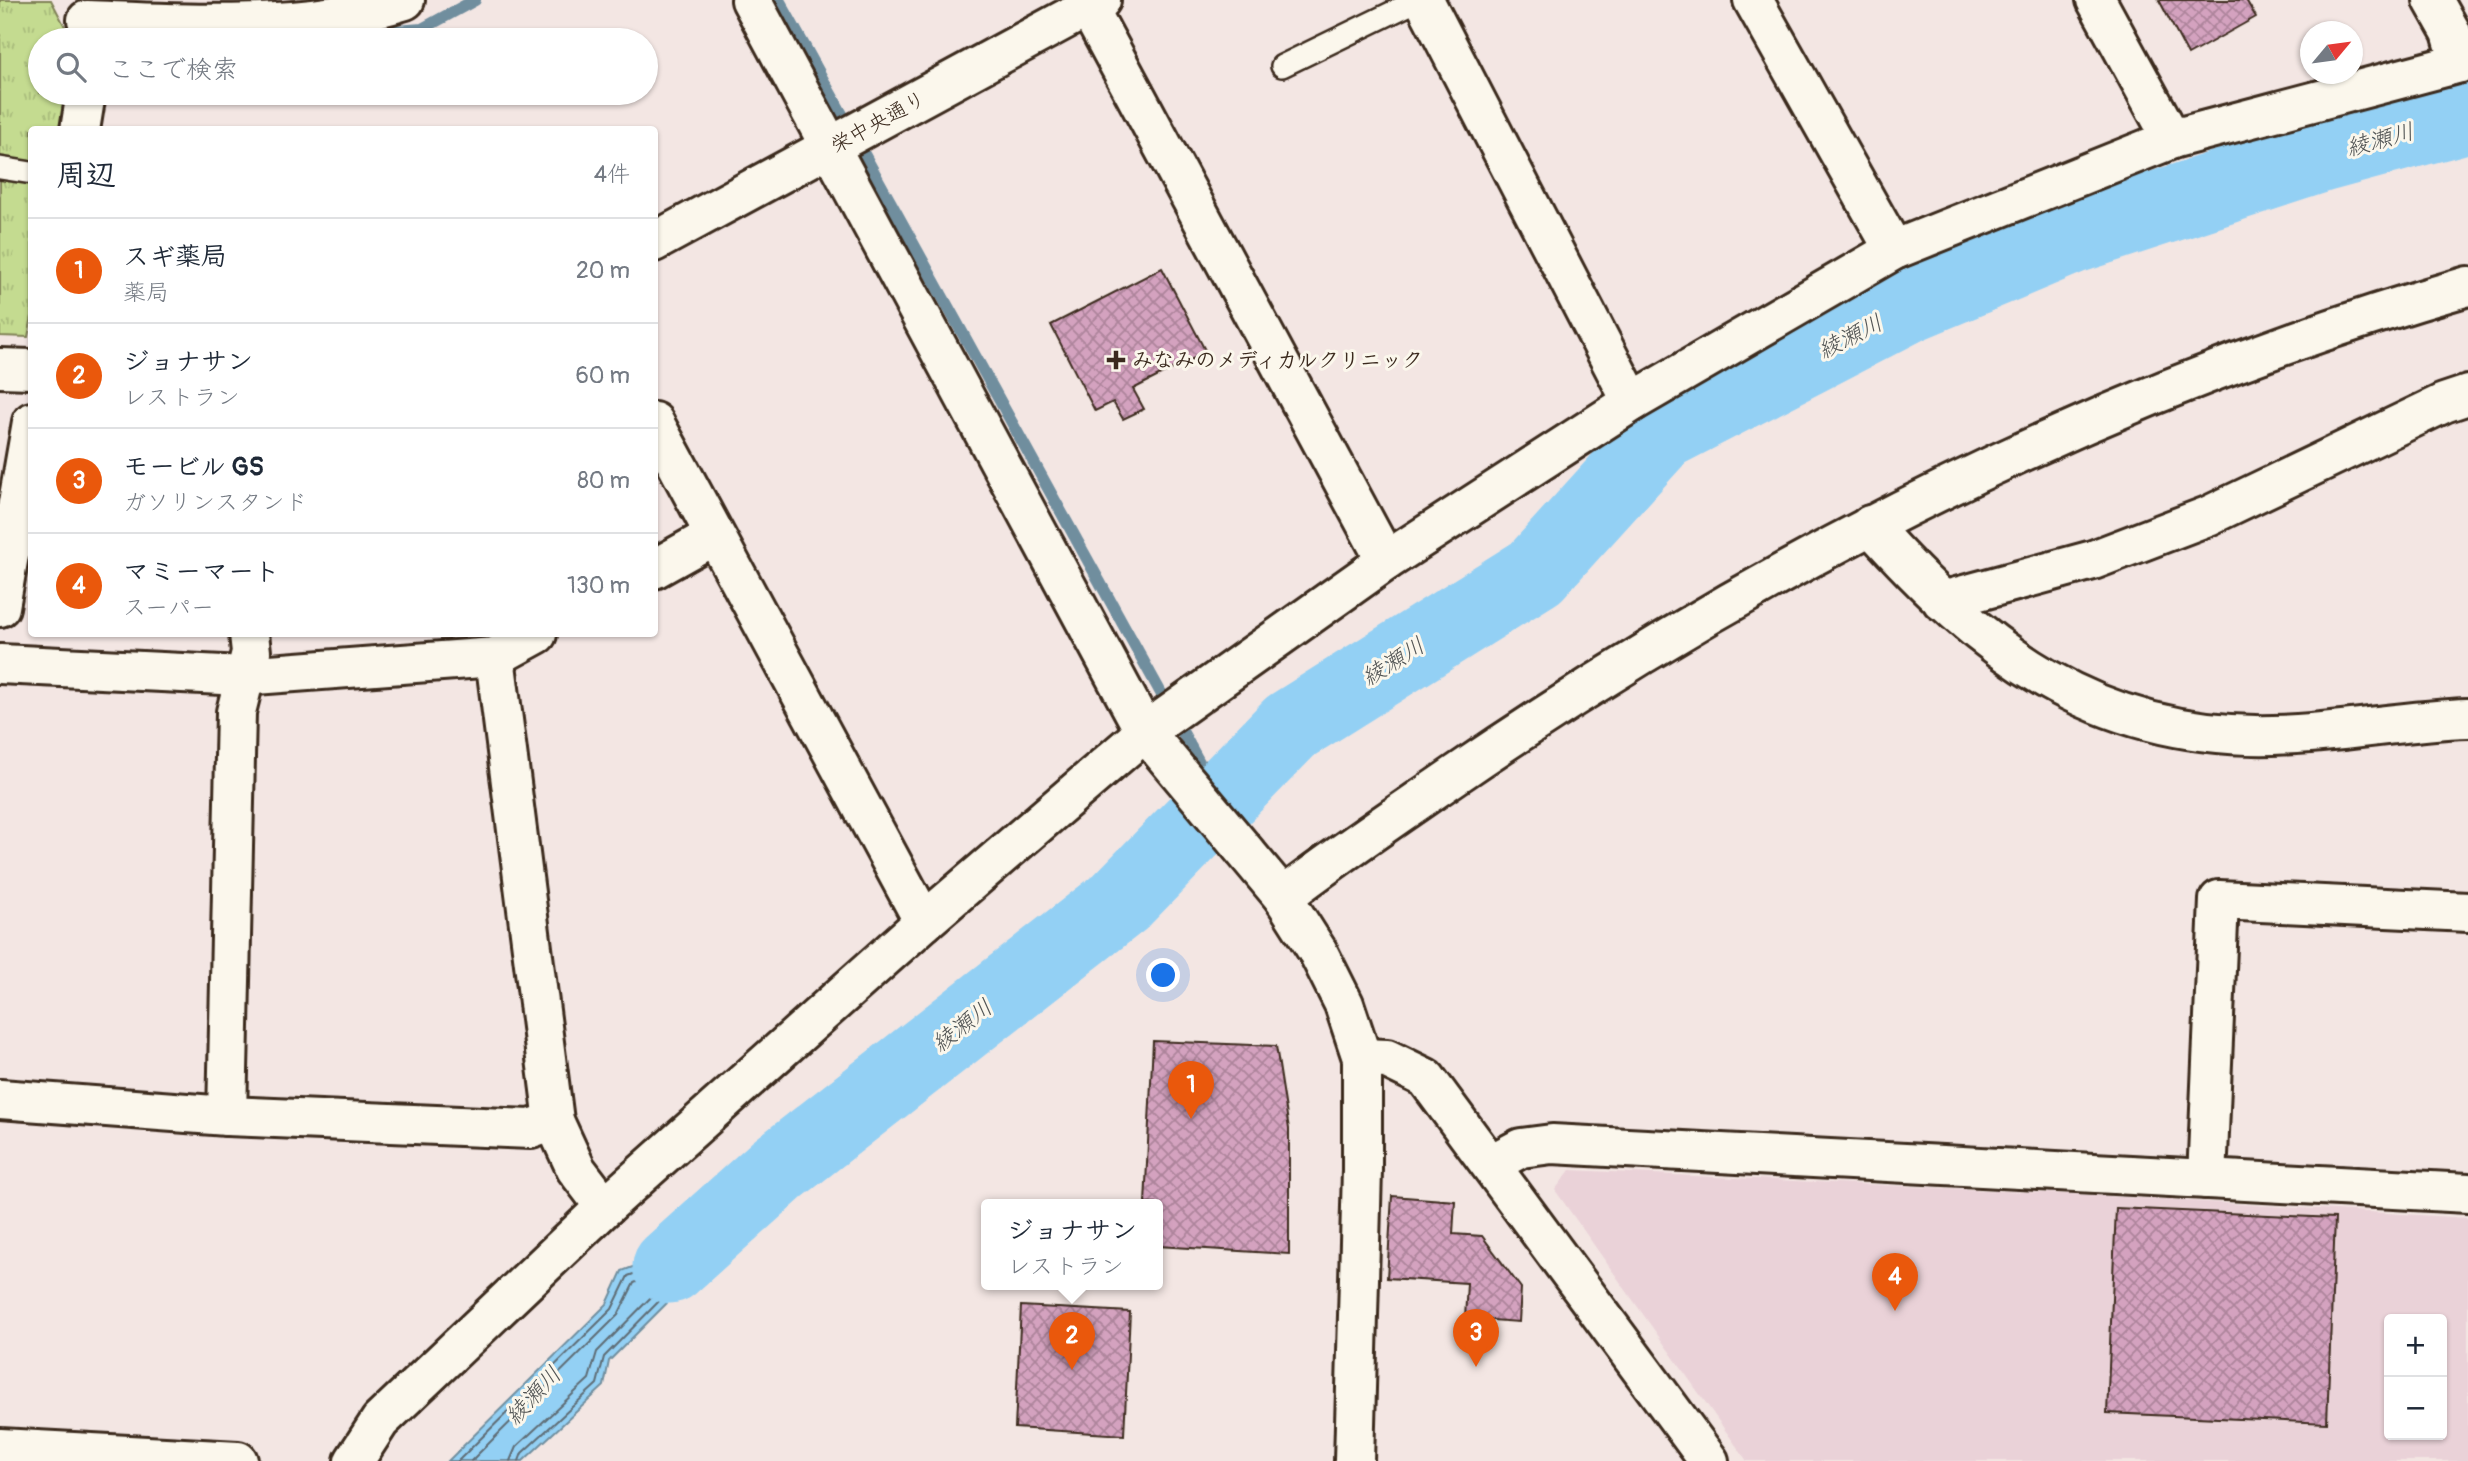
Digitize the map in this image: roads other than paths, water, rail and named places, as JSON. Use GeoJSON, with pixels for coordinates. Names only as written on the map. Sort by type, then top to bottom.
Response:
{"type":"FeatureCollection","features":[{"type":"Feature","properties":{"kind":"street"},"geometry":{"type":"LineString","coordinates":[[83,20],[211,25],[341,18],[404,0]]}},
{"type":"Feature","properties":{"kind":"street"},"geometry":{"type":"LineString","coordinates":[[751,0],[833,146],[1144,732],[1283,897],[1318,952],[1344,1004],[1362,1058],[1362,1170],[1354,1461]]}},
{"type":"Feature","properties":{"kind":"street"},"geometry":{"type":"LineString","coordinates":[[1424,0],[1632,402]]}},
{"type":"Feature","properties":{"kind":"street"},"geometry":{"type":"LineString","coordinates":[[1753,0],[1894,250]]}},
{"type":"Feature","properties":{"kind":"street"},"geometry":{"type":"LineString","coordinates":[[2096,0],[2172,139]]}},
{"type":"Feature","properties":{"kind":"street"},"geometry":{"type":"LineString","coordinates":[[354,1461],[380,1421],[606,1206],[924,922],[1144,732],[1386,561],[1632,402],[1894,250],[2172,139],[2464,62],[2433,0]]}},
{"type":"Feature","properties":{"kind":"street"},"geometry":{"type":"LineString","coordinates":[[1094,4],[1386,561]]}},
{"type":"Feature","properties":{"kind":"street","name":"栄中央通り"},"geometry":{"type":"LineString","coordinates":[[658,240],[1094,4]]}},
{"type":"Feature","properties":{"kind":"street"},"geometry":{"type":"LineString","coordinates":[[81,126],[84,105]]}},
{"type":"Feature","properties":{"kind":"street"},"geometry":{"type":"LineString","coordinates":[[1283,897],[1328,862],[1555,707],[1640,654],[1870,525],[2087,424],[2273,349],[2468,286]]}},
{"type":"Feature","properties":{"kind":"street"},"geometry":{"type":"LineString","coordinates":[[0,368],[28,369]]}},
{"type":"Feature","properties":{"kind":"street"},"geometry":{"type":"LineString","coordinates":[[1942,601],[2093,560],[2195,521],[2444,403],[2468,395]]}},
{"type":"Feature","properties":{"kind":"street"},"geometry":{"type":"LineString","coordinates":[[659,444],[713,536],[924,922]]}},
{"type":"Feature","properties":{"kind":"street"},"geometry":{"type":"LineString","coordinates":[[0,607],[28,445]]}},
{"type":"Feature","properties":{"kind":"street"},"geometry":{"type":"LineString","coordinates":[[1870,525],[1924,587],[1999,650],[2083,701],[2184,729],[2273,735],[2468,718]]}},
{"type":"Feature","properties":{"kind":"street"},"geometry":{"type":"LineString","coordinates":[[658,567],[713,536]]}},
{"type":"Feature","properties":{"kind":"street"},"geometry":{"type":"LineString","coordinates":[[227,1116],[236,712],[251,652],[249,637]]}},
{"type":"Feature","properties":{"kind":"street"},"geometry":{"type":"LineString","coordinates":[[0,664],[243,676],[495,657],[532,637]]}},
{"type":"Feature","properties":{"kind":"street"},"geometry":{"type":"LineString","coordinates":[[495,657],[554,1122],[576,1169],[606,1206]]}},
{"type":"Feature","properties":{"kind":"street"},"geometry":{"type":"LineString","coordinates":[[2207,1179],[2219,900],[2468,912]]}},
{"type":"Feature","properties":{"kind":"street"},"geometry":{"type":"LineString","coordinates":[[1362,1058],[1387,1059],[1426,1077],[1709,1461]]}},
{"type":"Feature","properties":{"kind":"street"},"geometry":{"type":"LineString","coordinates":[[0,1099],[227,1116],[531,1129],[554,1122]]}},
{"type":"Feature","properties":{"kind":"street"},"geometry":{"type":"LineString","coordinates":[[1491,1164],[1521,1148],[1552,1144],[2468,1194]]}},
{"type":"Feature","properties":{"kind":"street"},"geometry":{"type":"LineString","coordinates":[[0,1448],[238,1461]]}},
{"type":"Feature","properties":{"kind":"lane"},"geometry":{"type":"LineString","coordinates":[[1282,66],[1418,0]]}},
{"type":"Feature","properties":{"kind":"lane"},"geometry":{"type":"LineString","coordinates":[[0,167],[28,172]]}},
{"type":"Feature","properties":{"kind":"water"},"geometry":{"type":"Polygon","coordinates":[[[737,1189],[772,1216],[675,1295],[609,1361],[604,1386],[523,1461],[448,1461],[607,1304],[622,1271],[659,1257],[737,1189]]]}},
{"type":"Feature","properties":{"kind":"waterway"},"geometry":{"type":"LineString","coordinates":[[424,28],[475,0]]}},
{"type":"Feature","properties":{"kind":"waterway"},"geometry":{"type":"LineString","coordinates":[[779,0],[1215,791]]}},
{"type":"Feature","properties":{"kind":"waterway","name":"綾瀬川"},"geometry":{"type":"LineString","coordinates":[[670,1266],[778,1169],[1120,902],[1291,726],[1536,572],[1662,433],[1909,305],[2074,236],[2321,155],[2468,115]]}},
{"type":"Feature","properties":{"kind":"place","name":"みなみのメディカルクリニック"},"geometry":{"type":"Point","coordinates":[1116,360]}},
{"type":"Feature","properties":{"kind":"place","name":"スギ薬局"},"geometry":{"type":"Point","coordinates":[1191,1119]}},
{"type":"Feature","properties":{"kind":"place","name":"マミーマート"},"geometry":{"type":"Point","coordinates":[1895,1311]}},
{"type":"Feature","properties":{"kind":"place","name":"モービル GS"},"geometry":{"type":"Point","coordinates":[1476,1367]}},
{"type":"Feature","properties":{"kind":"place","name":"ジョナサン"},"geometry":{"type":"Point","coordinates":[1072,1370]}}]}
